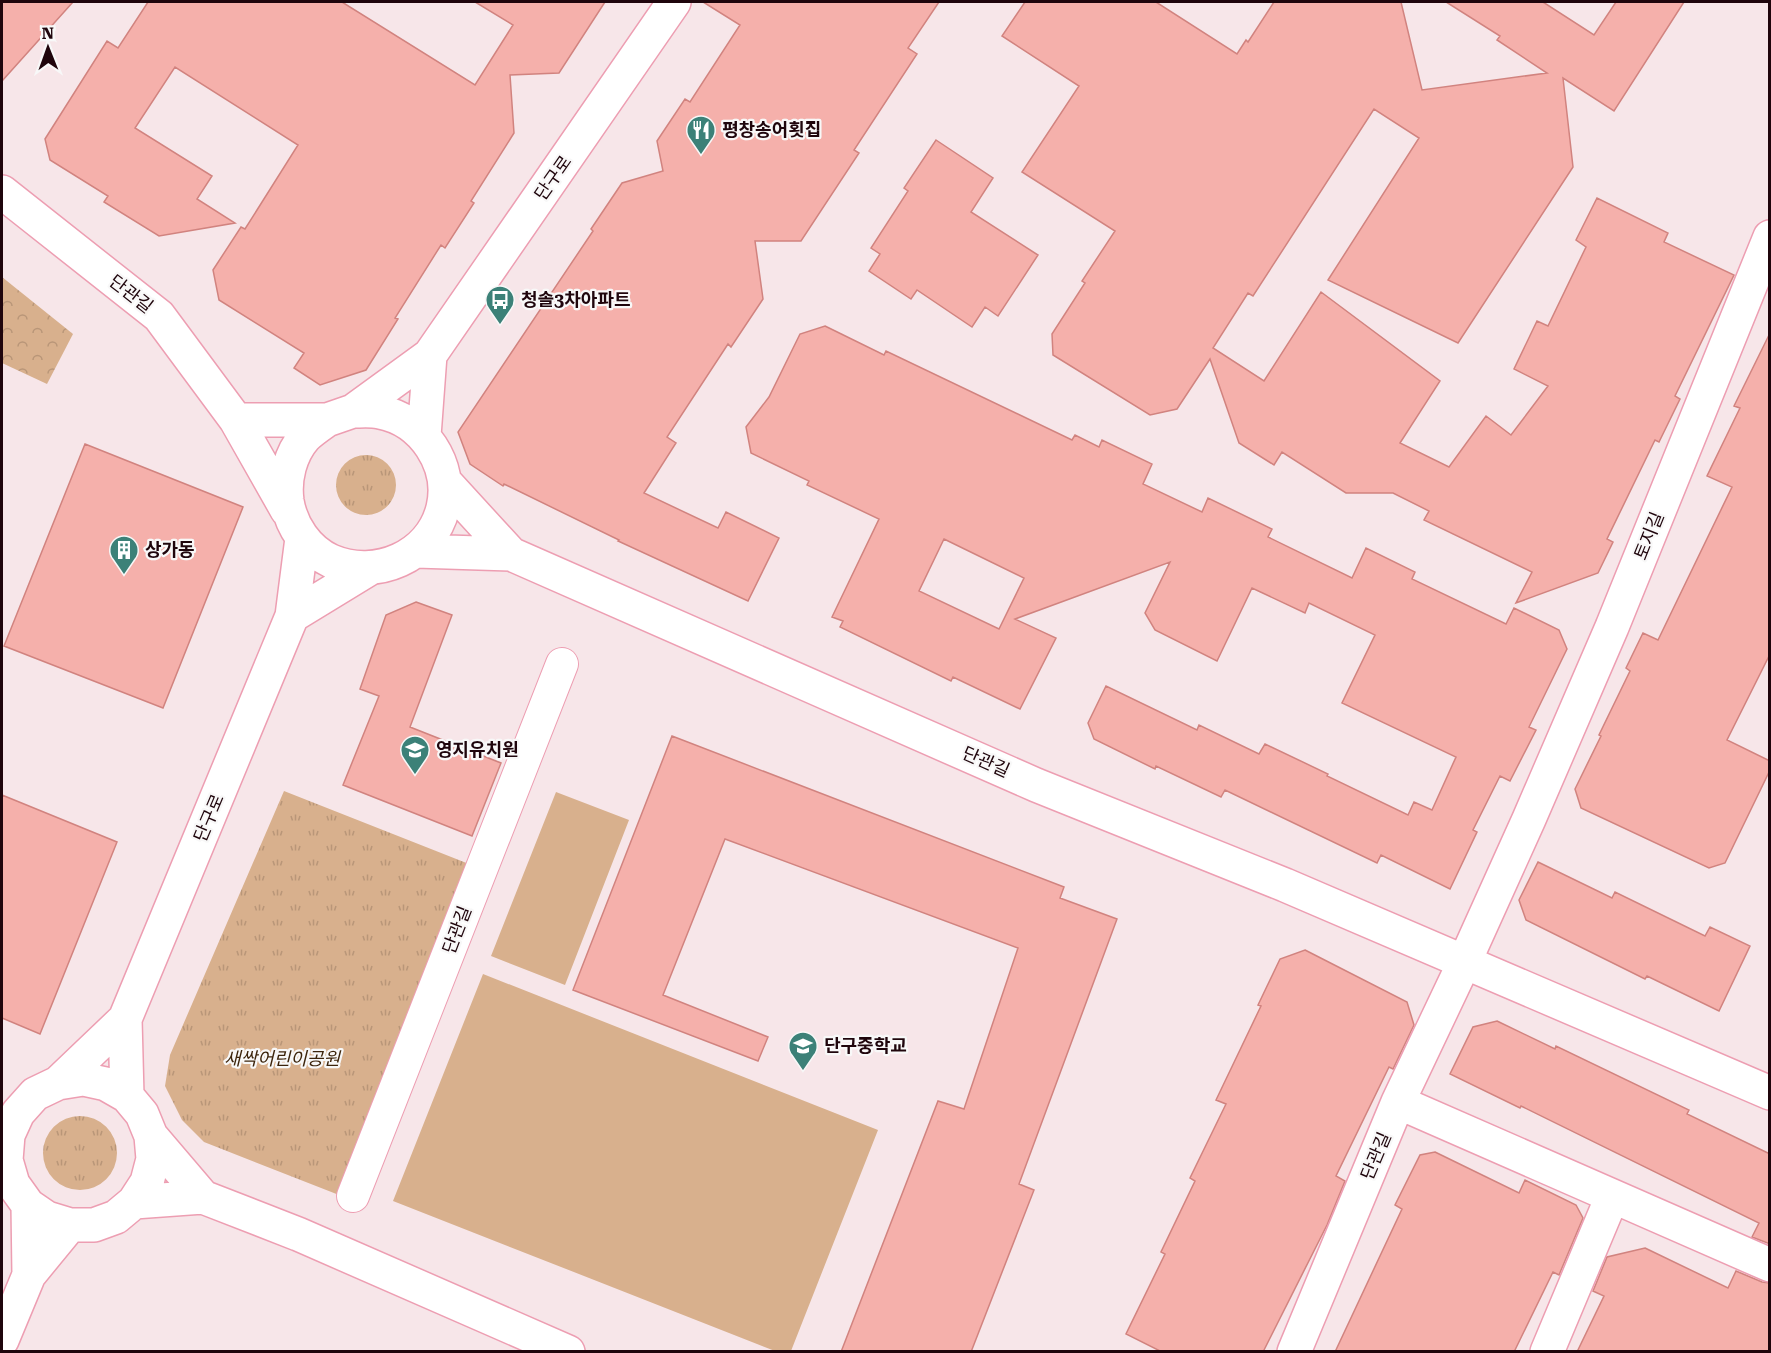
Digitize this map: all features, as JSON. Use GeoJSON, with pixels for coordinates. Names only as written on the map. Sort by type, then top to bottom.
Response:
{"type":"FeatureCollection","features":[{"type":"Feature","properties":{"kind":"street","name":"단구로"},"geometry":{"type":"LineString","coordinates":[[430,355],[674,2]]}},
{"type":"Feature","properties":{"kind":"street","name":"단관길"},"geometry":{"type":"LineString","coordinates":[[2,192],[159,316],[236,420],[295,526]]}},
{"type":"Feature","properties":{"kind":"street","name":"토지길"},"geometry":{"type":"LineString","coordinates":[[1464,963],[1612,627],[1767,245]]}},
{"type":"Feature","properties":{"kind":"street"},"geometry":{"type":"LineString","coordinates":[[236,420],[340,416],[380,412],[404,420],[424,436],[438,458],[445,482],[443,508],[433,531],[416,551],[394,564],[369,569],[344,566],[320,556],[295,526],[285,487],[291,460],[305,437],[340,416],[430,355]]}},
{"type":"Feature","properties":{"kind":"street"},"geometry":{"type":"LineString","coordinates":[[424,436],[430,355]]}},
{"type":"Feature","properties":{"kind":"street"},"geometry":{"type":"LineString","coordinates":[[445,482],[511,554]]}},
{"type":"Feature","properties":{"kind":"street","name":"단구로"},"geometry":{"type":"LineString","coordinates":[[125,1019],[292,616],[295,526]]}},
{"type":"Feature","properties":{"kind":"street"},"geometry":{"type":"LineString","coordinates":[[416,551],[511,554]]}},
{"type":"Feature","properties":{"kind":"street","name":"단관길"},"geometry":{"type":"LineString","coordinates":[[511,554],[1036,785],[1285,885],[1770,1093]]}},
{"type":"Feature","properties":{"kind":"street"},"geometry":{"type":"LineString","coordinates":[[292,616],[369,569]]}},
{"type":"Feature","properties":{"kind":"street","name":"단관길"},"geometry":{"type":"LineString","coordinates":[[353,1196],[562,664]]}},
{"type":"Feature","properties":{"kind":"street","name":"단관길"},"geometry":{"type":"LineString","coordinates":[[1294,1352],[1398,1102],[1464,963]]}},
{"type":"Feature","properties":{"kind":"street"},"geometry":{"type":"LineString","coordinates":[[58,1083],[125,1019]]}},
{"type":"Feature","properties":{"kind":"street"},"geometry":{"type":"LineString","coordinates":[[125,1019],[127,1096]]}},
{"type":"Feature","properties":{"kind":"street"},"geometry":{"type":"LineString","coordinates":[[83,1079],[106,1084],[127,1096],[142,1114],[151,1136],[153,1160],[147,1182],[134,1202],[116,1217],[93,1225],[70,1225],[47,1218],[28,1205],[13,1184],[4,1158],[10,1110],[58,1083],[83,1079]]}},
{"type":"Feature","properties":{"kind":"street"},"geometry":{"type":"LineString","coordinates":[[1398,1102],[1770,1265]]}},
{"type":"Feature","properties":{"kind":"street"},"geometry":{"type":"LineString","coordinates":[[151,1136],[203,1197]]}},
{"type":"Feature","properties":{"kind":"street"},"geometry":{"type":"LineString","coordinates":[[134,1202],[203,1197],[298,1234],[568,1352]]}},
{"type":"Feature","properties":{"kind":"street"},"geometry":{"type":"LineString","coordinates":[[1547,1352],[1612,1197]]}},
{"type":"Feature","properties":{"kind":"street"},"geometry":{"type":"LineString","coordinates":[[28,1205],[29,1275]]}},
{"type":"Feature","properties":{"kind":"street"},"geometry":{"type":"LineString","coordinates":[[2,1340],[29,1275],[70,1225]]}},
{"type":"Feature","properties":{"kind":"green space"},"geometry":{"type":"Polygon","coordinates":[[[2,277],[73,334],[47,384],[2,363],[2,277]]]}},
{"type":"Feature","properties":{"kind":"green space"},"geometry":{"type":"Polygon","coordinates":[[[366,455],[383,460],[391,468],[396,485],[391,502],[383,510],[366,515],[349,510],[341,502],[336,485],[341,468],[349,460],[366,455]]]}},
{"type":"Feature","properties":{"kind":"green space","name":"새싹어린이공원"},"geometry":{"type":"Polygon","coordinates":[[[284,791],[469,864],[339,1195],[204,1142],[182,1120],[165,1086],[170,1055],[284,791]]]}},
{"type":"Feature","properties":{"kind":"green space"},"geometry":{"type":"Polygon","coordinates":[[[556,792],[629,820],[565,985],[491,956],[556,792]]]}},
{"type":"Feature","properties":{"kind":"green space"},"geometry":{"type":"Polygon","coordinates":[[[483,974],[878,1130],[791,1351],[775,1351],[393,1201],[483,974]]]}},
{"type":"Feature","properties":{"kind":"green space"},"geometry":{"type":"Polygon","coordinates":[[[73,1116],[87,1116],[101,1122],[111,1132],[117,1146],[117,1160],[111,1174],[101,1184],[87,1190],[73,1190],[59,1184],[49,1174],[43,1160],[43,1146],[49,1132],[59,1122],[73,1116]]]}},
{"type":"Feature","properties":{"kind":"building"},"geometry":{"type":"Polygon","coordinates":[[[2,2],[73,2],[2,81],[2,2]]]}},
{"type":"Feature","properties":{"kind":"building"},"geometry":{"type":"Polygon","coordinates":[[[148,2],[342,2],[475,85],[513,25],[475,2],[605,2],[559,73],[510,75],[514,133],[471,201],[474,203],[445,248],[441,245],[395,318],[398,319],[366,370],[320,385],[294,368],[304,353],[219,300],[213,270],[241,227],[245,229],[298,145],[175,67],[135,128],[212,176],[197,199],[235,223],[159,236],[104,202],[108,196],[50,160],[45,139],[107,41],[118,48],[148,2]]]}},
{"type":"Feature","properties":{"kind":"building"},"geometry":{"type":"Polygon","coordinates":[[[703,2],[939,2],[908,48],[917,54],[854,150],[859,153],[801,241],[755,241],[763,299],[731,347],[728,344],[667,437],[676,443],[644,493],[718,528],[726,512],[779,538],[748,601],[618,541],[504,484],[503,486],[470,464],[458,432],[593,231],[591,229],[622,183],[663,171],[657,141],[685,99],[690,102],[740,25],[703,2]]]}},
{"type":"Feature","properties":{"kind":"building"},"geometry":{"type":"Polygon","coordinates":[[[1025,2],[1156,2],[1237,54],[1246,40],[1248,42],[1274,2],[1401,2],[1422,90],[1547,73],[1497,40],[1500,36],[1446,2],[1543,2],[1594,35],[1616,2],[1684,2],[1614,111],[1563,78],[1573,167],[1458,343],[1328,280],[1419,138],[1374,109],[1253,296],[1248,293],[1213,348],[1264,381],[1321,292],[1440,381],[1400,443],[1449,467],[1486,416],[1511,435],[1548,386],[1514,369],[1537,321],[1548,326],[1586,247],[1576,240],[1597,198],[1668,233],[1664,242],[1734,275],[1675,396],[1680,399],[1659,442],[1655,440],[1607,539],[1613,542],[1598,573],[1516,603],[1532,572],[1424,520],[1429,511],[1393,493],[1346,493],[1282,452],[1274,465],[1239,443],[1210,359],[1177,409],[1150,415],[1053,355],[1052,334],[1085,283],[1082,281],[1115,231],[1022,172],[1079,86],[1002,36],[1025,2]]]}},
{"type":"Feature","properties":{"kind":"building"},"geometry":{"type":"Polygon","coordinates":[[[936,140],[993,178],[971,212],[1038,255],[998,316],[985,307],[972,327],[917,290],[911,299],[869,271],[880,254],[871,248],[908,191],[904,188],[936,140]]]}},
{"type":"Feature","properties":{"kind":"building"},"geometry":{"type":"Polygon","coordinates":[[[825,326],[884,355],[886,351],[1072,440],[1075,435],[1099,447],[1102,440],[1152,464],[1143,484],[1202,512],[1208,498],[1272,529],[1268,537],[1352,578],[1366,548],[1415,572],[1412,579],[1506,624],[1514,608],[1559,630],[1567,649],[1529,727],[1536,730],[1510,781],[1500,776],[1473,830],[1477,832],[1450,889],[1381,855],[1377,863],[1225,790],[1221,797],[1156,766],[1155,769],[1094,739],[1088,723],[1106,686],[1197,730],[1199,725],[1259,754],[1265,744],[1408,815],[1414,802],[1432,810],[1456,757],[1342,703],[1375,635],[1309,603],[1305,613],[1252,588],[1217,661],[1155,630],[1145,613],[1170,562],[1015,619],[1056,638],[1020,709],[953,677],[951,681],[840,627],[843,621],[832,617],[879,519],[807,485],[809,481],[751,453],[746,427],[769,397],[800,334],[825,326]],[[944,539],[919,591],[999,629],[1024,578],[944,539]]]}},
{"type":"Feature","properties":{"kind":"building"},"geometry":{"type":"Polygon","coordinates":[[[1770,333],[1770,654],[1727,740],[1770,761],[1770,770],[1725,863],[1709,868],[1581,808],[1575,789],[1630,671],[1626,668],[1643,633],[1658,640],[1732,487],[1707,476],[1740,408],[1734,406],[1770,333]]]}},
{"type":"Feature","properties":{"kind":"building","name":"상가동"},"geometry":{"type":"Polygon","coordinates":[[[85,444],[243,507],[163,708],[4,646],[85,444]]]}},
{"type":"Feature","properties":{"kind":"building"},"geometry":{"type":"Polygon","coordinates":[[[416,602],[452,615],[410,727],[501,763],[472,836],[343,785],[379,696],[360,689],[386,615],[416,602]]]}},
{"type":"Feature","properties":{"kind":"building"},"geometry":{"type":"Polygon","coordinates":[[[672,736],[1064,887],[1060,898],[1117,919],[1019,1184],[1034,1190],[971,1352],[841,1352],[938,1101],[964,1109],[1018,948],[725,839],[663,995],[768,1037],[758,1061],[573,990],[672,736]]]}},
{"type":"Feature","properties":{"kind":"building"},"geometry":{"type":"Polygon","coordinates":[[[2,795],[117,842],[40,1034],[2,1018],[2,795]]]}},
{"type":"Feature","properties":{"kind":"building"},"geometry":{"type":"Polygon","coordinates":[[[1538,862],[1612,898],[1615,892],[1705,936],[1710,927],[1750,946],[1719,1011],[1647,976],[1645,979],[1526,920],[1519,900],[1538,862]]]}},
{"type":"Feature","properties":{"kind":"building"},"geometry":{"type":"Polygon","coordinates":[[[1305,950],[1407,1002],[1414,1025],[1393,1069],[1389,1067],[1336,1176],[1345,1181],[1327,1225],[1263,1352],[1162,1352],[1126,1334],[1165,1254],[1161,1252],[1195,1181],[1190,1178],[1226,1104],[1216,1100],[1261,1006],[1258,1005],[1280,959],[1305,950]]]}},
{"type":"Feature","properties":{"kind":"building"},"geometry":{"type":"Polygon","coordinates":[[[1497,1021],[1555,1049],[1556,1046],[1689,1110],[1687,1114],[1770,1154],[1770,1244],[1752,1237],[1759,1223],[1521,1106],[1520,1108],[1450,1074],[1473,1027],[1497,1021]]]}},
{"type":"Feature","properties":{"kind":"building"},"geometry":{"type":"Polygon","coordinates":[[[1435,1152],[1519,1193],[1525,1180],[1576,1205],[1583,1218],[1559,1275],[1553,1272],[1514,1352],[1335,1352],[1402,1209],[1395,1205],[1420,1155],[1435,1152]]]}},
{"type":"Feature","properties":{"kind":"building"},"geometry":{"type":"Polygon","coordinates":[[[1645,1248],[1728,1288],[1736,1271],[1770,1283],[1770,1352],[1577,1352],[1604,1296],[1593,1291],[1607,1257],[1645,1248]]]}},
{"type":"Feature","properties":{"kind":"place","name":"평창송어횟집"},"geometry":{"type":"Point","coordinates":[701,156]}},
{"type":"Feature","properties":{"kind":"place","name":"청솔3차아파트"},"geometry":{"type":"Point","coordinates":[500,326]}},
{"type":"Feature","properties":{"kind":"place","name":"상가동"},"geometry":{"type":"Point","coordinates":[124,576]}},
{"type":"Feature","properties":{"kind":"place","name":"영지유치원"},"geometry":{"type":"Point","coordinates":[415,776]}},
{"type":"Feature","properties":{"kind":"place","name":"단구중학교"},"geometry":{"type":"Point","coordinates":[803,1072]}}]}
